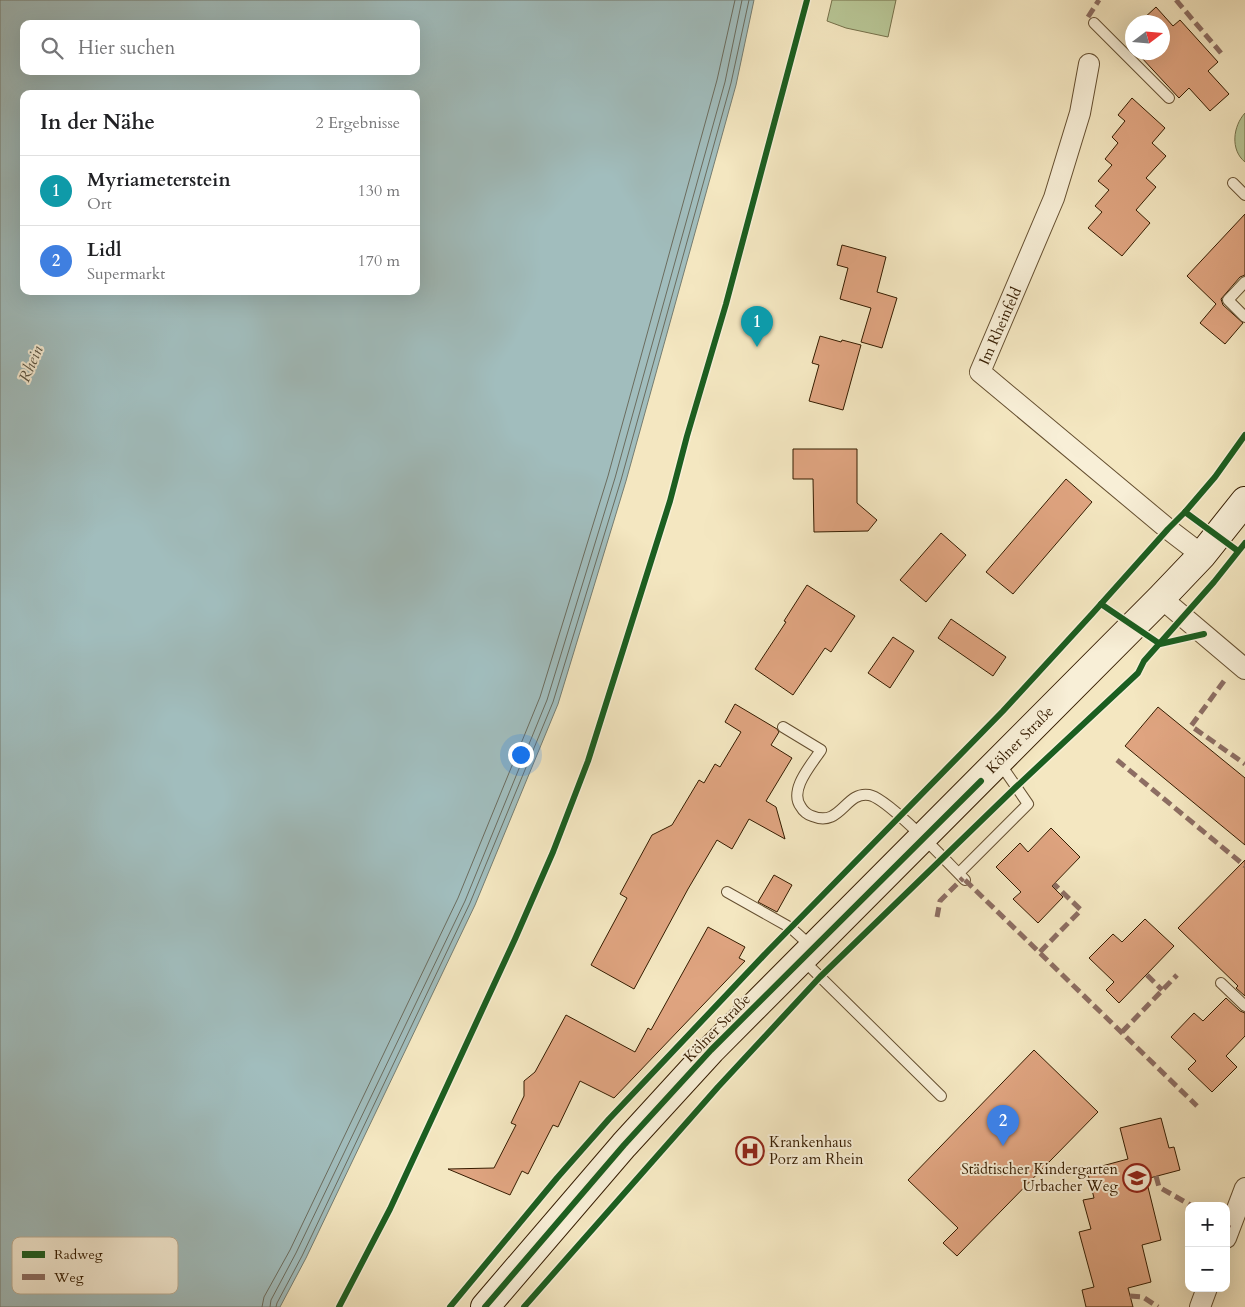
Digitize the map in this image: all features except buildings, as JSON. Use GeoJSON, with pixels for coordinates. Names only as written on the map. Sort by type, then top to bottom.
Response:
{"type":"FeatureCollection","features":[{"type":"Feature","properties":{"kind":"main road","name":"Kölner Straße"},"geometry":{"type":"LineString","coordinates":[[485,1307],[624,1145],[711,1050],[1161,598],[1202,555],[1245,501]]}},
{"type":"Feature","properties":{"kind":"street","name":"Im Rheinfeld"},"geometry":{"type":"LineString","coordinates":[[1089,64],[1080,113],[1054,198],[980,372],[1168,529],[1202,555]]}},
{"type":"Feature","properties":{"kind":"street"},"geometry":{"type":"LineString","coordinates":[[1161,598],[1245,669]]}},
{"type":"Feature","properties":{"kind":"street"},"geometry":{"type":"LineString","coordinates":[[1230,1232],[1240,1217],[1245,1188]]}},
{"type":"Feature","properties":{"kind":"street"},"geometry":{"type":"LineString","coordinates":[[1200,1307],[1206,1292]]}},
{"type":"Feature","properties":{"kind":"lane"},"geometry":{"type":"LineString","coordinates":[[1094,23],[1169,98]]}},
{"type":"Feature","properties":{"kind":"lane"},"geometry":{"type":"LineString","coordinates":[[1233,183],[1245,195]]}},
{"type":"Feature","properties":{"kind":"lane"},"geometry":{"type":"LineString","coordinates":[[1245,282],[1228,300],[1245,317]]}},
{"type":"Feature","properties":{"kind":"lane"},"geometry":{"type":"LineString","coordinates":[[783,727],[821,750],[798,786],[797,802],[809,815],[824,819],[832,818],[855,797],[868,795],[892,808],[962,877],[1028,804],[999,762]]}},
{"type":"Feature","properties":{"kind":"lane"},"geometry":{"type":"LineString","coordinates":[[727,892],[791,928],[808,954],[941,1096]]}},
{"type":"Feature","properties":{"kind":"lane"},"geometry":{"type":"LineString","coordinates":[[1222,983],[1245,1006]]}},
{"type":"Feature","properties":{"kind":"green space"},"geometry":{"type":"Polygon","coordinates":[[[832,0],[896,0],[888,37],[846,28],[827,21],[832,0]]]}},
{"type":"Feature","properties":{"kind":"green space"},"geometry":{"type":"Polygon","coordinates":[[[1245,113],[1245,162],[1237,151],[1235,138],[1238,124],[1245,113]]]}},
{"type":"Feature","properties":{"kind":"water","name":"Rhein"},"geometry":{"type":"Polygon","coordinates":[[[0,0],[754,0],[736,85],[626,481],[558,704],[475,905],[306,1258],[280,1307],[0,1307],[0,0]]]}},
{"type":"Feature","properties":{"kind":"marked path"},"geometry":{"type":"LineString","coordinates":[[1088,17],[1099,0]]}},
{"type":"Feature","properties":{"kind":"marked path"},"geometry":{"type":"LineString","coordinates":[[1176,0],[1221,53]]}},
{"type":"Feature","properties":{"kind":"marked path"},"geometry":{"type":"LineString","coordinates":[[1224,681],[1191,726],[1245,764]]}},
{"type":"Feature","properties":{"kind":"marked path"},"geometry":{"type":"LineString","coordinates":[[1117,760],[1245,866]]}},
{"type":"Feature","properties":{"kind":"marked path"},"geometry":{"type":"LineString","coordinates":[[937,917],[940,901],[963,878]]}},
{"type":"Feature","properties":{"kind":"marked path"},"geometry":{"type":"LineString","coordinates":[[965,880],[1197,1106]]}},
{"type":"Feature","properties":{"kind":"marked path"},"geometry":{"type":"LineString","coordinates":[[1040,952],[1081,910],[1054,884]]}},
{"type":"Feature","properties":{"kind":"marked path"},"geometry":{"type":"LineString","coordinates":[[1147,975],[1162,990]]}},
{"type":"Feature","properties":{"kind":"marked path"},"geometry":{"type":"LineString","coordinates":[[1122,1032],[1177,975]]}},
{"type":"Feature","properties":{"kind":"marked path"},"geometry":{"type":"LineString","coordinates":[[1156,1176],[1159,1187],[1185,1202]]}},
{"type":"Feature","properties":{"kind":"marked path"},"geometry":{"type":"LineString","coordinates":[[1130,1296],[1143,1297],[1158,1307]]}},
{"type":"Feature","properties":{"kind":"cycle path"},"geometry":{"type":"LineString","coordinates":[[339,1307],[390,1209],[515,939],[553,852],[588,761],[670,501],[726,304],[807,0]]}},
{"type":"Feature","properties":{"kind":"cycle path"},"geometry":{"type":"LineString","coordinates":[[450,1307],[557,1178],[609,1119],[768,951],[1003,711],[1185,512],[1215,477],[1245,435]]}},
{"type":"Feature","properties":{"kind":"cycle path"},"geometry":{"type":"LineString","coordinates":[[1185,512],[1238,551]]}},
{"type":"Feature","properties":{"kind":"cycle path"},"geometry":{"type":"LineString","coordinates":[[524,1307],[718,1087],[820,977],[1016,787],[1138,673],[1144,661],[1214,582],[1245,543]]}},
{"type":"Feature","properties":{"kind":"cycle path"},"geometry":{"type":"LineString","coordinates":[[1101,604],[1160,644],[1204,634]]}},
{"type":"Feature","properties":{"kind":"cycle path"},"geometry":{"type":"LineString","coordinates":[[485,1307],[624,1145],[711,1050],[981,781]]}},
{"type":"Feature","properties":{"kind":"place","name":"Myriameterstein"},"geometry":{"type":"Point","coordinates":[757,347]}},
{"type":"Feature","properties":{"kind":"place","name":"Lidl"},"geometry":{"type":"Point","coordinates":[1003,1146]}},
{"type":"Feature","properties":{"kind":"place","name":"Krankenhaus Porz am Rhein"},"geometry":{"type":"Point","coordinates":[750,1151]}},
{"type":"Feature","properties":{"kind":"place","name":"Städtischer Kindergarten Urbacher Weg"},"geometry":{"type":"Point","coordinates":[1137,1178]}}]}
